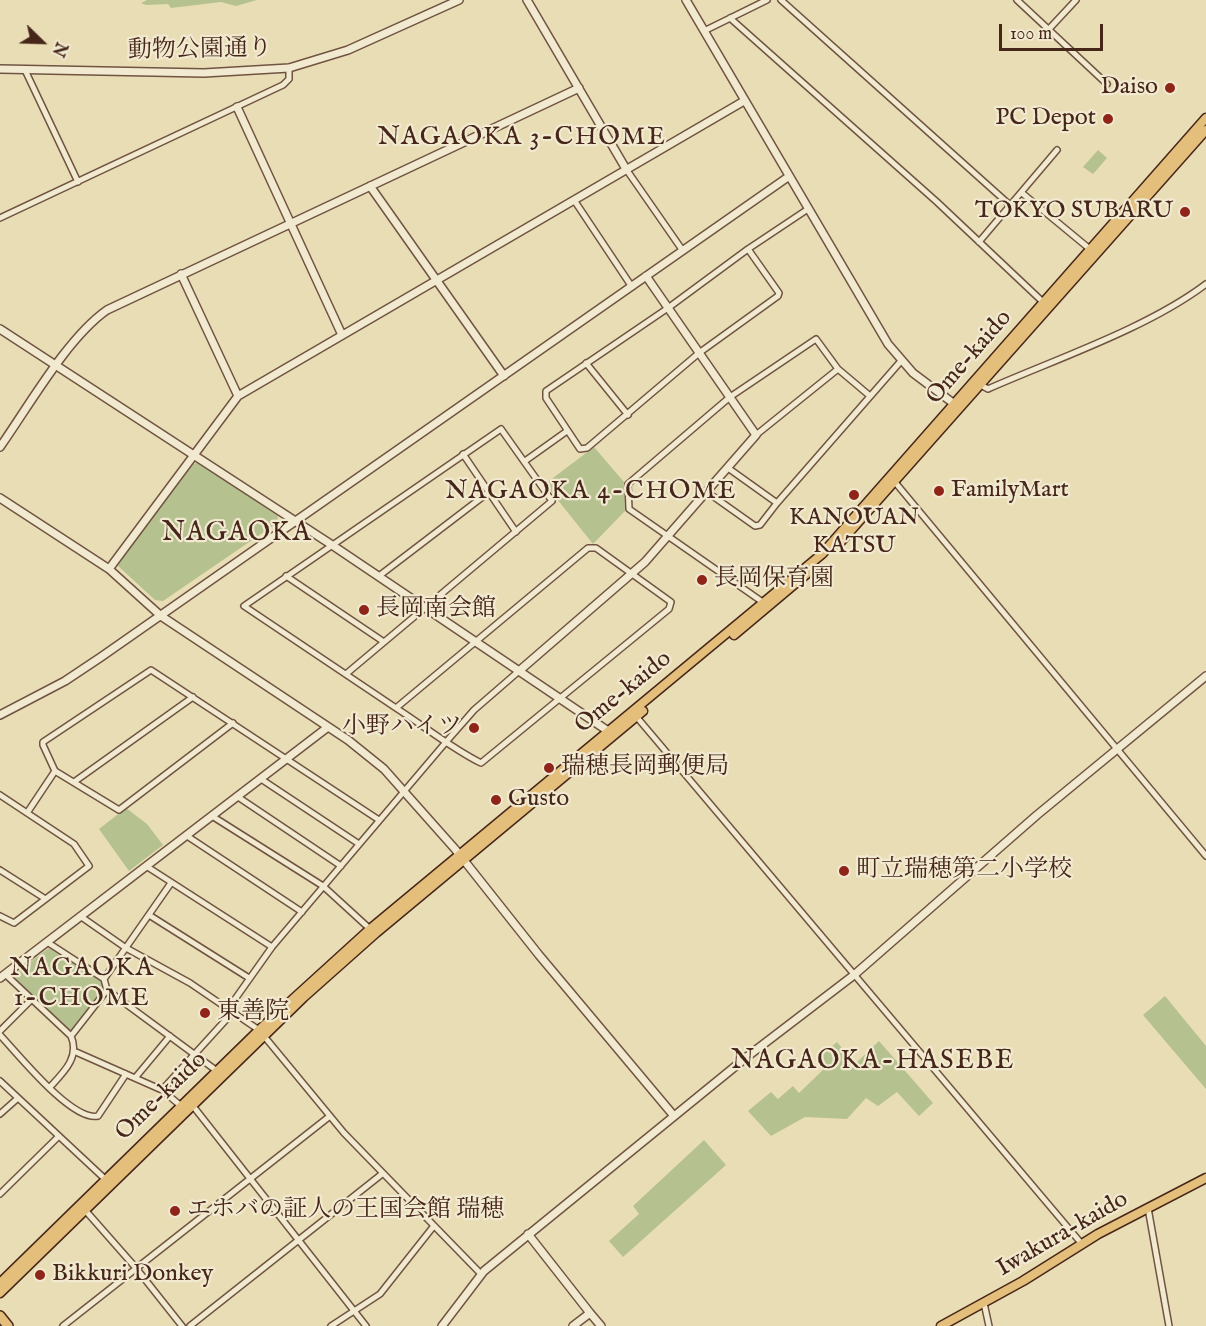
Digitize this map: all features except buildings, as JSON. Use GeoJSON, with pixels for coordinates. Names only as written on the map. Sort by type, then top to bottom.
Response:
{"type":"FeatureCollection","features":[{"type":"Feature","properties":{"kind":"highway"},"geometry":{"type":"LineString","coordinates":[[0,1316],[8,1326]]}},
{"type":"Feature","properties":{"kind":"main road","name":"Ome-kaido"},"geometry":{"type":"LineString","coordinates":[[978,383],[1044,303],[1206,119]]}},
{"type":"Feature","properties":{"kind":"main road","name":"Ome-kaido"},"geometry":{"type":"LineString","coordinates":[[0,1283],[217,1071],[461,858],[826,557],[978,383],[1206,130]]}},
{"type":"Feature","properties":{"kind":"main road","name":"Ome-kaido"},"geometry":{"type":"LineString","coordinates":[[634,714],[822,554],[893,480]]}},
{"type":"Feature","properties":{"kind":"main road","name":"Ome-kaido"},"geometry":{"type":"LineString","coordinates":[[0,1293],[193,1106],[261,1033],[370,929],[461,858]]}},
{"type":"Feature","properties":{"kind":"main road","name":"Iwakura-kaido"},"geometry":{"type":"LineString","coordinates":[[941,1326],[1036,1273],[1081,1244],[1206,1178]]}},
{"type":"Feature","properties":{"kind":"street","name":"動物公園通り"},"geometry":{"type":"LineString","coordinates":[[0,69],[204,73],[289,68],[348,50],[459,0]]}},
{"type":"Feature","properties":{"kind":"street"},"geometry":{"type":"LineString","coordinates":[[527,0],[626,169],[683,250]]}},
{"type":"Feature","properties":{"kind":"street"},"geometry":{"type":"LineString","coordinates":[[686,0],[878,329],[901,361],[958,406]]}},
{"type":"Feature","properties":{"kind":"street"},"geometry":{"type":"LineString","coordinates":[[704,31],[766,0]]}},
{"type":"Feature","properties":{"kind":"street"},"geometry":{"type":"LineString","coordinates":[[781,0],[1011,206]]}},
{"type":"Feature","properties":{"kind":"street"},"geometry":{"type":"LineString","coordinates":[[1017,0],[1107,84]]}},
{"type":"Feature","properties":{"kind":"street"},"geometry":{"type":"LineString","coordinates":[[1049,29],[1076,0]]}},
{"type":"Feature","properties":{"kind":"street"},"geometry":{"type":"LineString","coordinates":[[730,18],[1044,303]]}},
{"type":"Feature","properties":{"kind":"street"},"geometry":{"type":"LineString","coordinates":[[0,218],[283,85],[289,79],[289,68]]}},
{"type":"Feature","properties":{"kind":"street"},"geometry":{"type":"LineString","coordinates":[[25,70],[78,182]]}},
{"type":"Feature","properties":{"kind":"street"},"geometry":{"type":"LineString","coordinates":[[0,447],[58,364],[96,317],[119,303],[579,88]]}},
{"type":"Feature","properties":{"kind":"street"},"geometry":{"type":"LineString","coordinates":[[109,569],[238,396],[744,100]]}},
{"type":"Feature","properties":{"kind":"street"},"geometry":{"type":"LineString","coordinates":[[237,107],[342,335]]}},
{"type":"Feature","properties":{"kind":"street"},"geometry":{"type":"LineString","coordinates":[[979,242],[1057,150]]}},
{"type":"Feature","properties":{"kind":"street"},"geometry":{"type":"LineString","coordinates":[[0,715],[65,681],[161,616],[788,177]]}},
{"type":"Feature","properties":{"kind":"street"},"geometry":{"type":"LineString","coordinates":[[370,186],[504,376]]}},
{"type":"Feature","properties":{"kind":"street"},"geometry":{"type":"LineString","coordinates":[[1022,193],[1091,250]]}},
{"type":"Feature","properties":{"kind":"street"},"geometry":{"type":"LineString","coordinates":[[574,200],[632,286]]}},
{"type":"Feature","properties":{"kind":"street"},"geometry":{"type":"LineString","coordinates":[[748,249],[779,295],[699,353],[587,448],[580,449],[544,395],[586,363],[668,308],[748,249],[808,209]]}},
{"type":"Feature","properties":{"kind":"street"},"geometry":{"type":"LineString","coordinates":[[182,274],[238,396]]}},
{"type":"Feature","properties":{"kind":"street"},"geometry":{"type":"LineString","coordinates":[[646,276],[756,435]]}},
{"type":"Feature","properties":{"kind":"street"},"geometry":{"type":"LineString","coordinates":[[978,383],[988,389],[1081,349],[1172,307],[1206,284]]}},
{"type":"Feature","properties":{"kind":"street"},"geometry":{"type":"LineString","coordinates":[[0,329],[58,364],[379,576],[611,733]]}},
{"type":"Feature","properties":{"kind":"street"},"geometry":{"type":"LineString","coordinates":[[764,603],[629,509],[628,484],[730,398],[816,339],[838,369],[870,396]]}},
{"type":"Feature","properties":{"kind":"street"},"geometry":{"type":"LineString","coordinates":[[707,492],[755,526],[760,525],[901,361]]}},
{"type":"Feature","properties":{"kind":"street"},"geometry":{"type":"LineString","coordinates":[[586,363],[628,415]]}},
{"type":"Feature","properties":{"kind":"street"},"geometry":{"type":"LineString","coordinates":[[162,1090],[196,1055],[231,1010],[249,978],[272,947],[474,710],[632,574],[756,435],[838,369]]}},
{"type":"Feature","properties":{"kind":"street"},"geometry":{"type":"LineString","coordinates":[[346,674],[552,501],[501,429],[244,606],[446,742],[478,762],[483,762],[671,605],[669,600],[596,548],[588,548],[396,708]]}},
{"type":"Feature","properties":{"kind":"street"},"geometry":{"type":"LineString","coordinates":[[525,461],[567,431]]}},
{"type":"Feature","properties":{"kind":"street"},"geometry":{"type":"LineString","coordinates":[[463,454],[516,532]]}},
{"type":"Feature","properties":{"kind":"street"},"geometry":{"type":"LineString","coordinates":[[728,468],[777,503]]}},
{"type":"Feature","properties":{"kind":"street"},"geometry":{"type":"LineString","coordinates":[[893,480],[1206,856]]}},
{"type":"Feature","properties":{"kind":"street"},"geometry":{"type":"LineString","coordinates":[[379,576],[489,492]]}},
{"type":"Feature","properties":{"kind":"street"},"geometry":{"type":"LineString","coordinates":[[0,498],[109,569],[161,616],[328,727],[373,760],[405,791],[674,1116]]}},
{"type":"Feature","properties":{"kind":"street"},"geometry":{"type":"LineString","coordinates":[[286,576],[384,642]]}},
{"type":"Feature","properties":{"kind":"street"},"geometry":{"type":"LineString","coordinates":[[233,723],[119,810],[55,771],[44,742],[152,670],[233,723],[379,820]]}},
{"type":"Feature","properties":{"kind":"street"},"geometry":{"type":"LineString","coordinates":[[442,1326],[481,1274],[528,1234],[854,975],[1037,815],[1206,677]]}},
{"type":"Feature","properties":{"kind":"street"},"geometry":{"type":"LineString","coordinates":[[74,782],[193,697]]}},
{"type":"Feature","properties":{"kind":"street"},"geometry":{"type":"LineString","coordinates":[[634,714],[1081,1244]]}},
{"type":"Feature","properties":{"kind":"street"},"geometry":{"type":"LineString","coordinates":[[50,1087],[62,1075],[76,1052],[71,1036],[32,999],[3,976],[328,727]]}},
{"type":"Feature","properties":{"kind":"street"},"geometry":{"type":"LineString","coordinates":[[27,813],[55,771]]}},
{"type":"Feature","properties":{"kind":"street"},"geometry":{"type":"LineString","coordinates":[[261,779],[359,844]]}},
{"type":"Feature","properties":{"kind":"street"},"geometry":{"type":"LineString","coordinates":[[0,795],[74,844],[88,866],[14,922],[0,916]]}},
{"type":"Feature","properties":{"kind":"street"},"geometry":{"type":"LineString","coordinates":[[238,797],[341,866]]}},
{"type":"Feature","properties":{"kind":"street"},"geometry":{"type":"LineString","coordinates":[[212,816],[323,886],[370,929]]}},
{"type":"Feature","properties":{"kind":"street"},"geometry":{"type":"LineString","coordinates":[[187,836],[302,912]]}},
{"type":"Feature","properties":{"kind":"street"},"geometry":{"type":"LineString","coordinates":[[146,866],[272,947]]}},
{"type":"Feature","properties":{"kind":"street"},"geometry":{"type":"LineString","coordinates":[[0,870],[44,898]]}},
{"type":"Feature","properties":{"kind":"street"},"geometry":{"type":"LineString","coordinates":[[104,979],[171,883]]}},
{"type":"Feature","properties":{"kind":"street"},"geometry":{"type":"LineString","coordinates":[[149,915],[249,978]]}},
{"type":"Feature","properties":{"kind":"street"},"geometry":{"type":"LineString","coordinates":[[80,916],[126,948],[190,983],[261,1033],[382,1174],[481,1274]]}},
{"type":"Feature","properties":{"kind":"street"},"geometry":{"type":"LineString","coordinates":[[47,942],[104,979],[107,990],[217,1071]]}},
{"type":"Feature","properties":{"kind":"street"},"geometry":{"type":"LineString","coordinates":[[71,1036],[107,990]]}},
{"type":"Feature","properties":{"kind":"street"},"geometry":{"type":"LineString","coordinates":[[0,1031],[32,999]]}},
{"type":"Feature","properties":{"kind":"street"},"geometry":{"type":"LineString","coordinates":[[0,1035],[70,1107],[96,1118],[126,1074]]}},
{"type":"Feature","properties":{"kind":"street"},"geometry":{"type":"LineString","coordinates":[[135,1078],[170,1036]]}},
{"type":"Feature","properties":{"kind":"street"},"geometry":{"type":"LineString","coordinates":[[76,1052],[162,1090],[181,1106]]}},
{"type":"Feature","properties":{"kind":"street"},"geometry":{"type":"LineString","coordinates":[[0,1081],[105,1179]]}},
{"type":"Feature","properties":{"kind":"street"},"geometry":{"type":"LineString","coordinates":[[0,1114],[18,1098]]}},
{"type":"Feature","properties":{"kind":"street"},"geometry":{"type":"LineString","coordinates":[[193,1106],[366,1326]]}},
{"type":"Feature","properties":{"kind":"street"},"geometry":{"type":"LineString","coordinates":[[63,1326],[330,1116]]}},
{"type":"Feature","properties":{"kind":"street"},"geometry":{"type":"LineString","coordinates":[[0,1194],[59,1136]]}},
{"type":"Feature","properties":{"kind":"street"},"geometry":{"type":"LineString","coordinates":[[190,1326],[382,1174]]}},
{"type":"Feature","properties":{"kind":"street"},"geometry":{"type":"LineString","coordinates":[[1148,1208],[1169,1326]]}},
{"type":"Feature","properties":{"kind":"street"},"geometry":{"type":"LineString","coordinates":[[85,1210],[136,1268],[182,1326]]}},
{"type":"Feature","properties":{"kind":"street"},"geometry":{"type":"LineString","coordinates":[[331,1326],[380,1294],[434,1227]]}},
{"type":"Feature","properties":{"kind":"street"},"geometry":{"type":"LineString","coordinates":[[528,1234],[601,1326]]}},
{"type":"Feature","properties":{"kind":"street"},"geometry":{"type":"LineString","coordinates":[[984,1303],[989,1326]]}},
{"type":"Feature","properties":{"kind":"street"},"geometry":{"type":"LineString","coordinates":[[573,1326],[590,1313]]}},
{"type":"Feature","properties":{"kind":"green space"},"geometry":{"type":"Polygon","coordinates":[[[147,0],[257,0],[236,6],[221,2],[171,8],[168,4],[146,5],[141,3],[147,0]]]}},
{"type":"Feature","properties":{"kind":"green space"},"geometry":{"type":"Polygon","coordinates":[[[1098,150],[1107,158],[1093,174],[1083,167],[1098,150]]]}},
{"type":"Feature","properties":{"kind":"green space"},"geometry":{"type":"Polygon","coordinates":[[[594,447],[624,482],[625,511],[593,544],[545,484],[594,447]]]}},
{"type":"Feature","properties":{"kind":"green space"},"geometry":{"type":"Polygon","coordinates":[[[199,462],[278,516],[277,523],[163,601],[155,600],[117,565],[193,464],[199,462]]]}},
{"type":"Feature","properties":{"kind":"green space"},"geometry":{"type":"Polygon","coordinates":[[[126,808],[147,824],[163,845],[129,871],[99,829],[126,808]]]}},
{"type":"Feature","properties":{"kind":"green space"},"geometry":{"type":"Polygon","coordinates":[[[49,948],[105,984],[104,990],[72,1032],[69,1032],[12,978],[49,948]]]}},
{"type":"Feature","properties":{"kind":"green space"},"geometry":{"type":"Polygon","coordinates":[[[1165,996],[1206,1046],[1206,1089],[1143,1015],[1165,996]]]}},
{"type":"Feature","properties":{"kind":"green space"},"geometry":{"type":"Polygon","coordinates":[[[879,1041],[933,1103],[919,1116],[897,1092],[878,1106],[866,1098],[847,1119],[805,1117],[771,1136],[748,1111],[771,1092],[778,1099],[793,1086],[799,1093],[825,1068],[817,1059],[837,1042],[855,1064],[879,1041]]]}},
{"type":"Feature","properties":{"kind":"green space"},"geometry":{"type":"Polygon","coordinates":[[[704,1140],[726,1165],[623,1257],[609,1241],[639,1214],[633,1206],[704,1140]]]}},
{"type":"Feature","properties":{"kind":"place","name":"Daiso"},"geometry":{"type":"Point","coordinates":[1170,88]}},
{"type":"Feature","properties":{"kind":"place","name":"PC Depot"},"geometry":{"type":"Point","coordinates":[1108,119]}},
{"type":"Feature","properties":{"kind":"place","name":"TOKYO SUBARU"},"geometry":{"type":"Point","coordinates":[1185,212]}},
{"type":"Feature","properties":{"kind":"place","name":"FamilyMart"},"geometry":{"type":"Point","coordinates":[939,491]}},
{"type":"Feature","properties":{"kind":"place","name":"KANOUAN KATSU"},"geometry":{"type":"Point","coordinates":[854,495]}},
{"type":"Feature","properties":{"kind":"place","name":"長岡保育園"},"geometry":{"type":"Point","coordinates":[702,580]}},
{"type":"Feature","properties":{"kind":"place","name":"長岡南会館"},"geometry":{"type":"Point","coordinates":[364,610]}},
{"type":"Feature","properties":{"kind":"place","name":"小野ハイツ"},"geometry":{"type":"Point","coordinates":[474,728]}},
{"type":"Feature","properties":{"kind":"place","name":"瑞穂長岡郵便局"},"geometry":{"type":"Point","coordinates":[549,768]}},
{"type":"Feature","properties":{"kind":"place","name":"Gusto"},"geometry":{"type":"Point","coordinates":[496,800]}},
{"type":"Feature","properties":{"kind":"place","name":"町立瑞穂第二小学校"},"geometry":{"type":"Point","coordinates":[844,871]}},
{"type":"Feature","properties":{"kind":"place","name":"東善院"},"geometry":{"type":"Point","coordinates":[205,1013]}},
{"type":"Feature","properties":{"kind":"place","name":"エホバの証人の王国会館 瑞穂"},"geometry":{"type":"Point","coordinates":[175,1211]}},
{"type":"Feature","properties":{"kind":"place","name":"Bikkuri Donkey"},"geometry":{"type":"Point","coordinates":[40,1275]}},
{"type":"Feature","properties":{"kind":"district","name":"NAGAOKA 3-CHOME"},"geometry":{"type":"Point","coordinates":[522,139]}},
{"type":"Feature","properties":{"kind":"district","name":"NAGAOKA 4-CHOME"},"geometry":{"type":"Point","coordinates":[591,493]}},
{"type":"Feature","properties":{"kind":"district","name":"NAGAOKA"},"geometry":{"type":"Point","coordinates":[237,534]}},
{"type":"Feature","properties":{"kind":"district","name":"NAGAOKA 1-CHOME"},"geometry":{"type":"Point","coordinates":[82,985]}},
{"type":"Feature","properties":{"kind":"district","name":"NAGAOKA-HASEBE"},"geometry":{"type":"Point","coordinates":[873,1062]}}]}
